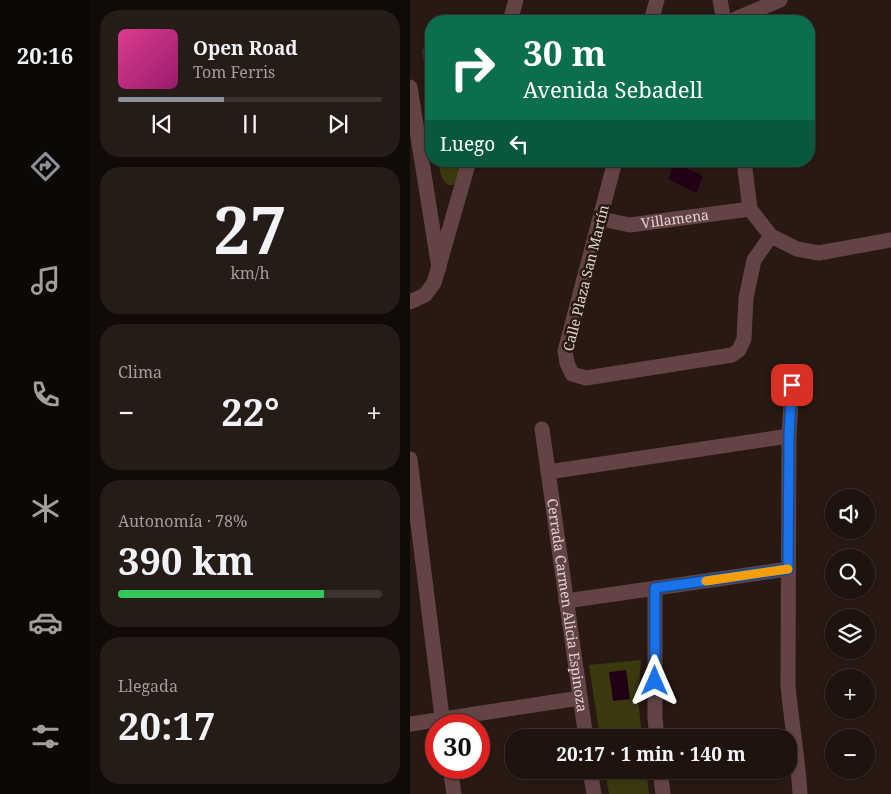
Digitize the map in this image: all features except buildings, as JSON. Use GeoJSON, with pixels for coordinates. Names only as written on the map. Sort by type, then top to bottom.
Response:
{"type":"FeatureCollection","features":[{"type":"Feature","properties":{"kind":"street"},"geometry":{"type":"LineString","coordinates":[[512,15],[516,0]]}},
{"type":"Feature","properties":{"kind":"street"},"geometry":{"type":"LineString","coordinates":[[653,15],[657,0]]}},
{"type":"Feature","properties":{"kind":"street"},"geometry":{"type":"LineString","coordinates":[[720,0],[723,15]]}},
{"type":"Feature","properties":{"kind":"street"},"geometry":{"type":"LineString","coordinates":[[745,15],[780,0]]}},
{"type":"Feature","properties":{"kind":"street"},"geometry":{"type":"LineString","coordinates":[[410,86],[439,268]]}},
{"type":"Feature","properties":{"kind":"street"},"geometry":{"type":"LineString","coordinates":[[410,302],[425,295],[434,283],[467,167]]}},
{"type":"Feature","properties":{"kind":"street","name":"Calle Plaza San Martín"},"geometry":{"type":"LineString","coordinates":[[614,167],[565,351],[567,363],[572,374],[586,378],[732,355],[739,350],[744,339],[746,298],[754,260],[771,236]]}},
{"type":"Feature","properties":{"kind":"street"},"geometry":{"type":"LineString","coordinates":[[745,167],[750,209],[771,236],[797,249],[819,253],[891,240]]}},
{"type":"Feature","properties":{"kind":"street","name":"Villamena"},"geometry":{"type":"LineString","coordinates":[[601,219],[630,225],[750,209]]}},
{"type":"Feature","properties":{"kind":"street"},"geometry":{"type":"LineString","coordinates":[[792,385],[789,436],[788,685],[800,794]]}},
{"type":"Feature","properties":{"kind":"street","name":"Cerrada Carmen Alicia Espinoza"},"geometry":{"type":"LineString","coordinates":[[542,429],[585,729]]}},
{"type":"Feature","properties":{"kind":"street"},"geometry":{"type":"LineString","coordinates":[[548,472],[789,436]]}},
{"type":"Feature","properties":{"kind":"street"},"geometry":{"type":"LineString","coordinates":[[410,459],[441,714]]}},
{"type":"Feature","properties":{"kind":"street"},"geometry":{"type":"LineString","coordinates":[[566,601],[788,569]]}},
{"type":"Feature","properties":{"kind":"street"},"geometry":{"type":"LineString","coordinates":[[655,588],[656,729]]}},
{"type":"Feature","properties":{"kind":"street"},"geometry":{"type":"LineString","coordinates":[[488,714],[580,698]]}},
{"type":"Feature","properties":{"kind":"street"},"geometry":{"type":"LineString","coordinates":[[410,724],[425,723]]}},
{"type":"Feature","properties":{"kind":"street"},"geometry":{"type":"LineString","coordinates":[[452,779],[454,794]]}},
{"type":"Feature","properties":{"kind":"street"},"geometry":{"type":"LineString","coordinates":[[592,779],[594,794]]}},
{"type":"Feature","properties":{"kind":"street"},"geometry":{"type":"LineString","coordinates":[[661,779],[662,794]]}},
{"type":"Feature","properties":{"kind":"shaded area"},"geometry":{"type":"Polygon","coordinates":[[[425,48],[425,69],[422,49],[425,48]]]}},
{"type":"Feature","properties":{"kind":"shaded area"},"geometry":{"type":"Polygon","coordinates":[[[440,167],[460,167],[454,185],[448,185],[443,180],[440,167]]]}},
{"type":"Feature","properties":{"kind":"shaded area"},"geometry":{"type":"Polygon","coordinates":[[[673,167],[684,167],[703,176],[696,193],[668,179],[673,167]]]}},
{"type":"Feature","properties":{"kind":"shaded area"},"geometry":{"type":"Polygon","coordinates":[[[641,660],[638,698],[641,729],[599,729],[589,665],[641,660]]]}},
{"type":"Feature","properties":{"kind":"shaded area"},"geometry":{"type":"Polygon","coordinates":[[[626,670],[630,699],[613,701],[609,672],[626,670]]]}},
{"type":"Feature","properties":{"kind":"shaded area"},"geometry":{"type":"Polygon","coordinates":[[[606,779],[647,779],[649,794],[609,794],[606,779]]]}},
{"type":"Feature","properties":{"kind":"slow traffic"},"geometry":{"type":"LineString","coordinates":[[706,581],[788,569]]}},
{"type":"Feature","properties":{"kind":"route"},"geometry":{"type":"LineString","coordinates":[[655,681],[655,588],[788,569],[789,436],[792,385]]}}]}
